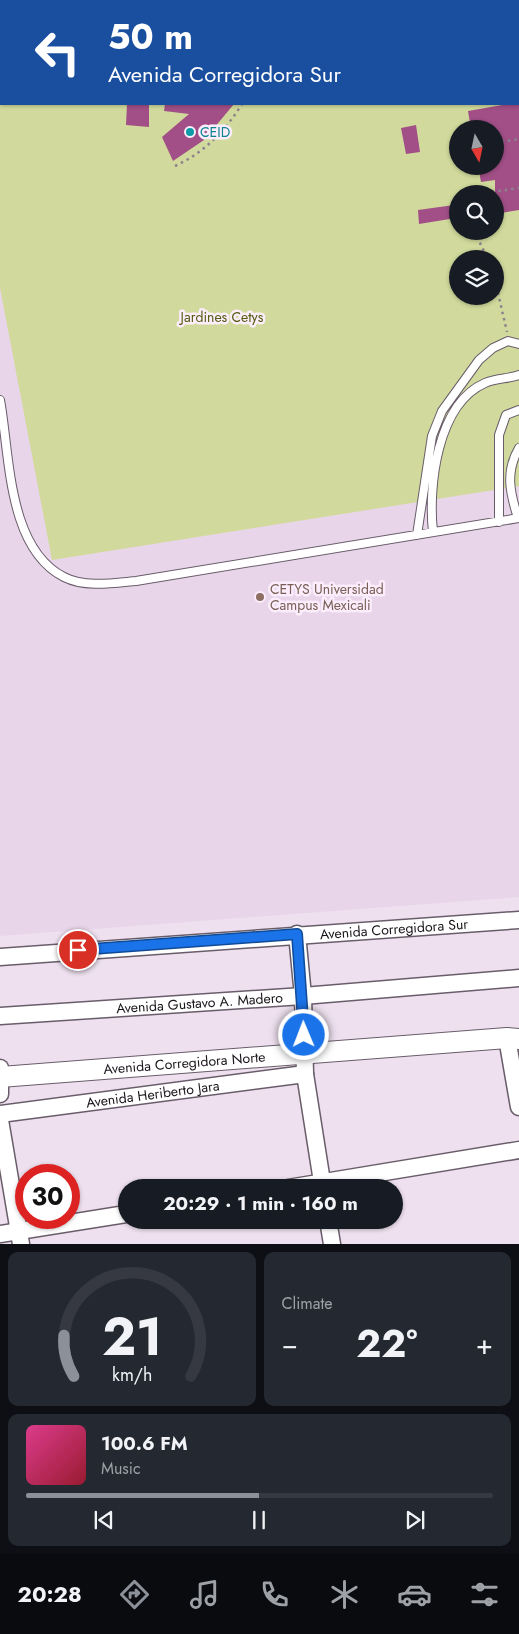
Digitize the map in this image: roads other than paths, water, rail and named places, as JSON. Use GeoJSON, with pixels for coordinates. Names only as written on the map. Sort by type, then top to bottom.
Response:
{"type":"FeatureCollection","features":[{"type":"Feature","properties":{"kind":"street","name":"Avenida Corregidora Sur"},"geometry":{"type":"LineString","coordinates":[[0,956],[519,920]]}},
{"type":"Feature","properties":{"kind":"street"},"geometry":{"type":"LineString","coordinates":[[297,934],[303,996],[304,1064],[321,1179]]}},
{"type":"Feature","properties":{"kind":"street","name":"Avenida Gustavo A. Madero"},"geometry":{"type":"LineString","coordinates":[[0,1016],[303,996],[519,978]]}},
{"type":"Feature","properties":{"kind":"street"},"geometry":{"type":"LineString","coordinates":[[513,1038],[519,1107]]}},
{"type":"Feature","properties":{"kind":"street","name":"Avenida Corregidora Norte"},"geometry":{"type":"LineString","coordinates":[[0,1079],[304,1064],[513,1038]]}},
{"type":"Feature","properties":{"kind":"street","name":"Avenida Heriberto Jara"},"geometry":{"type":"LineString","coordinates":[[0,1114],[304,1064]]}},
{"type":"Feature","properties":{"kind":"street"},"geometry":{"type":"LineString","coordinates":[[0,1120],[20,1238]]}},
{"type":"Feature","properties":{"kind":"street"},"geometry":{"type":"LineString","coordinates":[[356,1179],[519,1150]]}},
{"type":"Feature","properties":{"kind":"street"},"geometry":{"type":"LineString","coordinates":[[0,1234],[20,1238],[118,1216]]}},
{"type":"Feature","properties":{"kind":"street"},"geometry":{"type":"LineString","coordinates":[[330,1229],[332,1244]]}},
{"type":"Feature","properties":{"kind":"lane"},"geometry":{"type":"LineString","coordinates":[[417,535],[432,436],[442,411],[479,360],[493,348],[508,341],[519,344]]}},
{"type":"Feature","properties":{"kind":"lane"},"geometry":{"type":"LineString","coordinates":[[433,532],[431,515],[433,478],[444,431],[458,405],[470,392],[484,383],[519,375]]}},
{"type":"Feature","properties":{"kind":"lane"},"geometry":{"type":"LineString","coordinates":[[0,400],[12,495],[35,551],[48,566],[64,578],[84,583],[136,580],[518,518],[510,492],[510,477],[512,463],[519,448]]}},
{"type":"Feature","properties":{"kind":"lane"},"geometry":{"type":"LineString","coordinates":[[499,522],[499,435],[506,415],[519,410]]}},
{"type":"Feature","properties":{"kind":"place","name":"CEID"},"geometry":{"type":"Point","coordinates":[190,132]}},
{"type":"Feature","properties":{"kind":"place","name":"CETYS Universidad Campus Mexicali"},"geometry":{"type":"Point","coordinates":[260,597]}},
{"type":"Feature","properties":{"kind":"park label","name":"Jardines Cetys"},"geometry":{"type":"Point","coordinates":[222,317]}}]}
